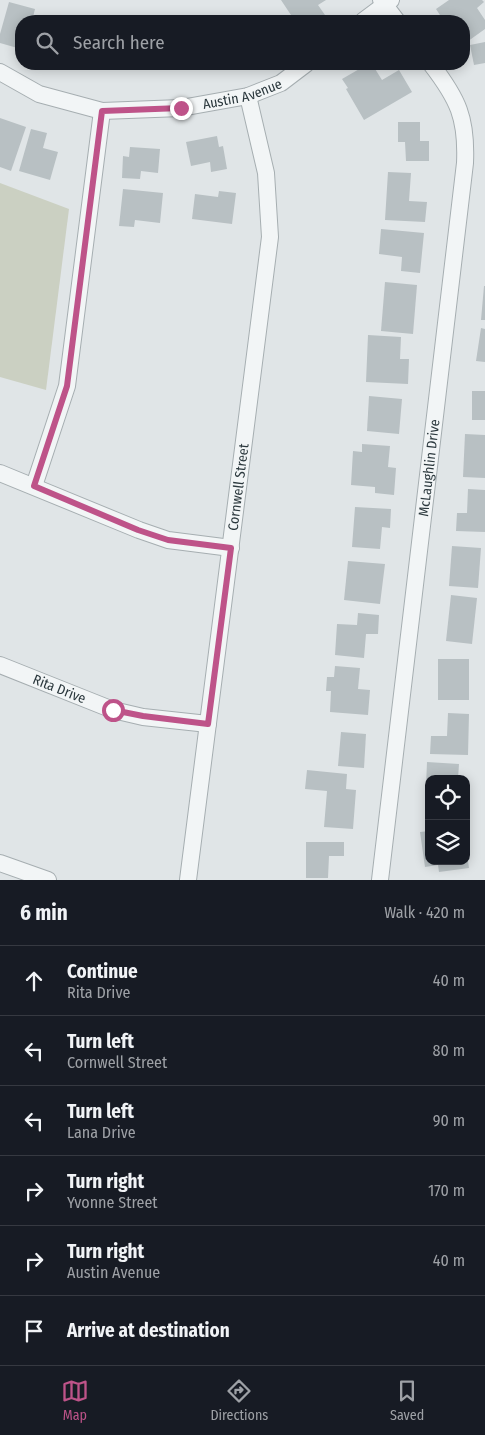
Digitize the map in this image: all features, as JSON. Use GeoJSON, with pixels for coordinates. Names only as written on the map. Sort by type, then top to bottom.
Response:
{"type":"FeatureCollection","features":[{"type":"Feature","properties":{"kind":"street"},"geometry":{"type":"LineString","coordinates":[[370,15],[385,2],[393,15]]}},
{"type":"Feature","properties":{"kind":"street","name":"Austin Avenue"},"geometry":{"type":"LineString","coordinates":[[0,72],[39,94],[102,111],[181,108],[248,96],[281,82],[298,70]]}},
{"type":"Feature","properties":{"kind":"street","name":"McLaughlin Drive"},"geometry":{"type":"LineString","coordinates":[[380,880],[465,163],[465,135],[460,110],[453,94],[435,70]]}},
{"type":"Feature","properties":{"kind":"street","name":"Cornwell Street"},"geometry":{"type":"LineString","coordinates":[[188,880],[270,237],[266,173],[248,96]]}},
{"type":"Feature","properties":{"kind":"street"},"geometry":{"type":"LineString","coordinates":[[34,486],[67,386],[102,111]]}},
{"type":"Feature","properties":{"kind":"street"},"geometry":{"type":"LineString","coordinates":[[0,473],[138,530],[168,540],[231,548]]}},
{"type":"Feature","properties":{"kind":"street","name":"Rita Drive"},"geometry":{"type":"LineString","coordinates":[[0,665],[113,710],[143,716],[208,724]]}},
{"type":"Feature","properties":{"kind":"street"},"geometry":{"type":"LineString","coordinates":[[0,863],[48,880]]}},
{"type":"Feature","properties":{"kind":"shaded area"},"geometry":{"type":"Polygon","coordinates":[[[0,183],[69,209],[46,390],[0,377],[0,183]]]}},
{"type":"Feature","properties":{"kind":"building"},"geometry":{"type":"Polygon","coordinates":[[[281,0],[326,0],[318,5],[325,15],[291,15],[281,0]]]}},
{"type":"Feature","properties":{"kind":"building"},"geometry":{"type":"Polygon","coordinates":[[[449,0],[482,0],[484,2],[477,8],[485,20],[485,29],[470,40],[470,15],[440,15],[436,9],[449,0]]]}},
{"type":"Feature","properties":{"kind":"building"},"geometry":{"type":"Polygon","coordinates":[[[9,2],[35,9],[34,15],[15,15],[15,47],[0,43],[0,34],[9,2]]]}},
{"type":"Feature","properties":{"kind":"building"},"geometry":{"type":"Polygon","coordinates":[[[485,42],[485,63],[474,65],[470,45],[485,42]]]}},
{"type":"Feature","properties":{"kind":"building"},"geometry":{"type":"Polygon","coordinates":[[[358,70],[376,70],[382,80],[399,70],[412,92],[364,120],[342,79],[358,70]]]}},
{"type":"Feature","properties":{"kind":"building"},"geometry":{"type":"Polygon","coordinates":[[[0,118],[26,127],[11,171],[0,167],[0,118]]]}},
{"type":"Feature","properties":{"kind":"building"},"geometry":{"type":"Polygon","coordinates":[[[398,122],[420,122],[420,141],[429,141],[429,161],[406,161],[405,142],[398,142],[398,122]]]}},
{"type":"Feature","properties":{"kind":"building"},"geometry":{"type":"Polygon","coordinates":[[[31,129],[47,133],[43,148],[58,152],[50,180],[19,171],[31,129]]]}},
{"type":"Feature","properties":{"kind":"building"},"geometry":{"type":"Polygon","coordinates":[[[217,136],[219,147],[223,146],[227,169],[211,172],[210,162],[191,166],[186,142],[217,136]]]}},
{"type":"Feature","properties":{"kind":"building"},"geometry":{"type":"Polygon","coordinates":[[[130,147],[160,149],[158,173],[141,171],[140,179],[122,178],[123,156],[129,157],[130,147]]]}},
{"type":"Feature","properties":{"kind":"building"},"geometry":{"type":"Polygon","coordinates":[[[388,172],[411,173],[409,201],[427,202],[425,222],[385,220],[388,172]]]}},
{"type":"Feature","properties":{"kind":"building"},"geometry":{"type":"Polygon","coordinates":[[[123,189],[163,193],[160,223],[135,220],[134,227],[119,226],[123,189]]]}},
{"type":"Feature","properties":{"kind":"building"},"geometry":{"type":"Polygon","coordinates":[[[219,191],[236,193],[232,224],[192,219],[195,194],[218,197],[219,191]]]}},
{"type":"Feature","properties":{"kind":"building"},"geometry":{"type":"Polygon","coordinates":[[[381,229],[424,233],[420,273],[401,271],[402,257],[379,254],[381,229]]]}},
{"type":"Feature","properties":{"kind":"building"},"geometry":{"type":"Polygon","coordinates":[[[385,282],[417,285],[413,334],[381,331],[385,282]]]}},
{"type":"Feature","properties":{"kind":"building"},"geometry":{"type":"Polygon","coordinates":[[[484,286],[485,320],[481,320],[484,286]]]}},
{"type":"Feature","properties":{"kind":"building"},"geometry":{"type":"Polygon","coordinates":[[[481,328],[485,329],[485,362],[476,361],[481,328]]]}},
{"type":"Feature","properties":{"kind":"building"},"geometry":{"type":"Polygon","coordinates":[[[368,335],[401,337],[400,359],[409,359],[408,384],[366,382],[368,335]]]}},
{"type":"Feature","properties":{"kind":"building"},"geometry":{"type":"Polygon","coordinates":[[[472,391],[485,391],[485,420],[472,420],[472,391]]]}},
{"type":"Feature","properties":{"kind":"building"},"geometry":{"type":"Polygon","coordinates":[[[369,396],[402,399],[399,434],[367,431],[369,396]]]}},
{"type":"Feature","properties":{"kind":"building"},"geometry":{"type":"Polygon","coordinates":[[[465,434],[485,435],[485,478],[463,477],[465,434]]]}},
{"type":"Feature","properties":{"kind":"building"},"geometry":{"type":"Polygon","coordinates":[[[362,444],[390,446],[388,467],[396,468],[394,495],[375,493],[375,487],[351,485],[353,451],[362,452],[362,444]]]}},
{"type":"Feature","properties":{"kind":"building"},"geometry":{"type":"Polygon","coordinates":[[[468,489],[485,490],[485,532],[456,531],[457,513],[467,513],[468,489]]]}},
{"type":"Feature","properties":{"kind":"building"},"geometry":{"type":"Polygon","coordinates":[[[355,507],[391,509],[390,528],[382,527],[380,549],[352,547],[355,507]]]}},
{"type":"Feature","properties":{"kind":"building"},"geometry":{"type":"Polygon","coordinates":[[[452,546],[481,548],[478,588],[449,586],[452,546]]]}},
{"type":"Feature","properties":{"kind":"building"},"geometry":{"type":"Polygon","coordinates":[[[348,561],[385,564],[380,604],[344,600],[348,561]]]}},
{"type":"Feature","properties":{"kind":"building"},"geometry":{"type":"Polygon","coordinates":[[[451,595],[477,598],[472,644],[446,641],[451,595]]]}},
{"type":"Feature","properties":{"kind":"building"},"geometry":{"type":"Polygon","coordinates":[[[358,613],[379,615],[378,634],[366,634],[364,658],[335,655],[337,624],[357,625],[358,613]]]}},
{"type":"Feature","properties":{"kind":"building"},"geometry":{"type":"Polygon","coordinates":[[[438,659],[469,659],[469,700],[438,700],[438,659]]]}},
{"type":"Feature","properties":{"kind":"building"},"geometry":{"type":"Polygon","coordinates":[[[335,666],[360,668],[358,689],[370,690],[368,715],[330,712],[331,691],[326,691],[327,677],[334,677],[335,666]]]}},
{"type":"Feature","properties":{"kind":"building"},"geometry":{"type":"Polygon","coordinates":[[[448,713],[469,714],[468,755],[430,754],[431,736],[447,736],[448,713]]]}},
{"type":"Feature","properties":{"kind":"building"},"geometry":{"type":"Polygon","coordinates":[[[341,732],[366,734],[364,768],[338,766],[341,732]]]}},
{"type":"Feature","properties":{"kind":"building"},"geometry":{"type":"Polygon","coordinates":[[[427,762],[459,764],[458,775],[426,775],[427,762]]]}},
{"type":"Feature","properties":{"kind":"building"},"geometry":{"type":"Polygon","coordinates":[[[307,770],[347,774],[346,789],[356,790],[353,829],[324,827],[327,791],[305,789],[307,770]]]}},
{"type":"Feature","properties":{"kind":"building"},"geometry":{"type":"Polygon","coordinates":[[[425,831],[425,865],[438,865],[425,867],[420,832],[425,831]]]}},
{"type":"Feature","properties":{"kind":"building"},"geometry":{"type":"Polygon","coordinates":[[[306,842],[344,842],[344,856],[329,856],[328,878],[306,878],[306,842]]]}},
{"type":"Feature","properties":{"kind":"building"},"geometry":{"type":"Polygon","coordinates":[[[438,865],[469,865],[469,868],[439,872],[438,865]]]}},
{"type":"Feature","properties":{"kind":"route"},"geometry":{"type":"LineString","coordinates":[[113,710],[143,716],[208,724],[231,548],[201,546],[168,540],[138,530],[34,486],[58,419],[67,386],[102,111],[181,108]]}}]}
